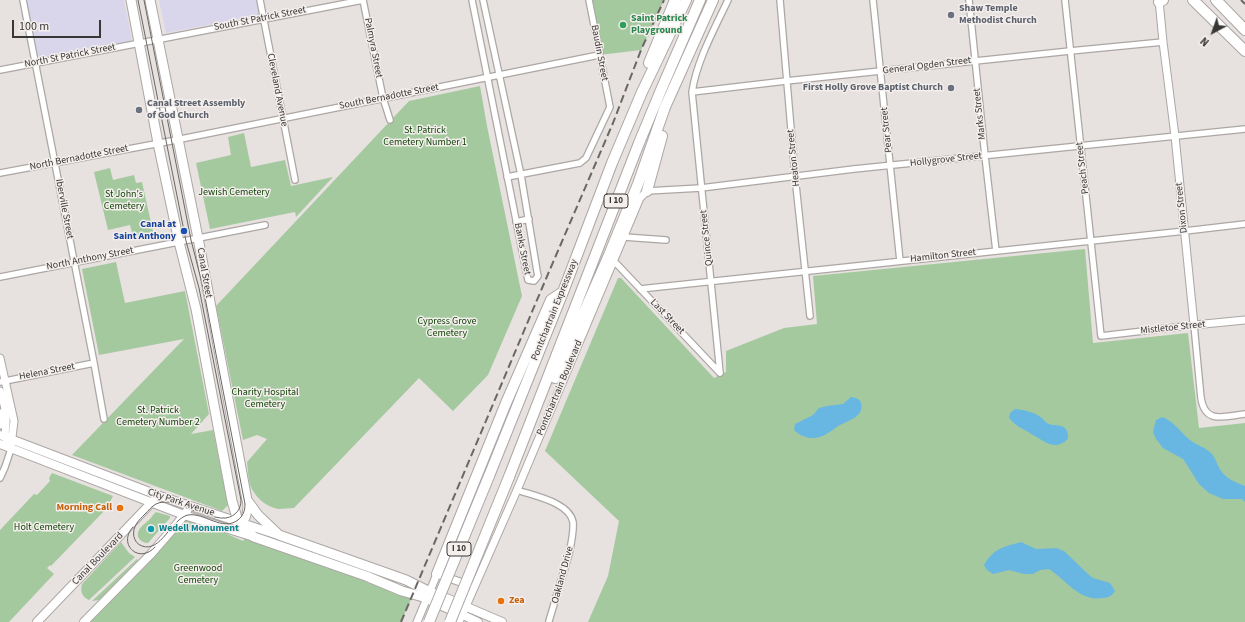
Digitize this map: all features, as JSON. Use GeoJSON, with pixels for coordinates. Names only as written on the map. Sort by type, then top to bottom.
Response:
{"type":"FeatureCollection","features":[{"type":"Feature","properties":{"kind":"highway"},"geometry":{"type":"LineString","coordinates":[[642,92],[640,85],[675,0]]}},
{"type":"Feature","properties":{"kind":"highway","name":"Pontchartrain Expressway"},"geometry":{"type":"LineString","coordinates":[[429,622],[563,292],[612,163],[642,92],[686,0]]}},
{"type":"Feature","properties":{"kind":"highway","name":"Pontchartrain Expressway"},"geometry":{"type":"LineString","coordinates":[[450,622],[538,404],[660,90],[700,0]]}},
{"type":"Feature","properties":{"kind":"highway"},"geometry":{"type":"LineString","coordinates":[[538,404],[546,398],[606,262],[638,184],[665,107],[713,0]]}},
{"type":"Feature","properties":{"kind":"highway"},"geometry":{"type":"LineString","coordinates":[[1192,0],[1245,51]]}},
{"type":"Feature","properties":{"kind":"highway"},"geometry":{"type":"LineString","coordinates":[[1216,0],[1245,30]]}},
{"type":"Feature","properties":{"kind":"highway"},"geometry":{"type":"LineString","coordinates":[[647,191],[658,146],[692,52],[693,45]]}},
{"type":"Feature","properties":{"kind":"highway"},"geometry":{"type":"LineString","coordinates":[[437,574],[506,403],[551,300],[563,292]]}},
{"type":"Feature","properties":{"kind":"main road","name":"Canal Street"},"geometry":{"type":"LineString","coordinates":[[131,0],[154,114],[158,143],[179,242],[196,309],[232,501],[241,523],[254,537]]}},
{"type":"Feature","properties":{"kind":"main road","name":"Canal Street"},"geometry":{"type":"LineString","coordinates":[[150,0],[198,238],[247,500],[260,518],[279,535]]}},
{"type":"Feature","properties":{"kind":"main road"},"geometry":{"type":"LineString","coordinates":[[154,114],[172,111]]}},
{"type":"Feature","properties":{"kind":"main road"},"geometry":{"type":"LineString","coordinates":[[217,422],[232,420]]}},
{"type":"Feature","properties":{"kind":"main road","name":"City Park Avenue"},"geometry":{"type":"LineString","coordinates":[[1,439],[184,515],[254,537],[366,576],[402,591],[428,595]]}},
{"type":"Feature","properties":{"kind":"main road","name":"City Park Avenue"},"geometry":{"type":"LineString","coordinates":[[11,444],[190,507],[279,535],[406,580],[428,595]]}},
{"type":"Feature","properties":{"kind":"main road","name":"Canal Boulevard"},"geometry":{"type":"LineString","coordinates":[[37,622],[151,502],[160,496]]}},
{"type":"Feature","properties":{"kind":"main road"},"geometry":{"type":"LineString","coordinates":[[223,527],[241,523],[246,517],[248,507],[247,500]]}},
{"type":"Feature","properties":{"kind":"main road"},"geometry":{"type":"LineString","coordinates":[[219,516],[227,514],[230,510],[232,501]]}},
{"type":"Feature","properties":{"kind":"main road"},"geometry":{"type":"LineString","coordinates":[[84,622],[150,555],[190,507]]}},
{"type":"Feature","properties":{"kind":"main road"},"geometry":{"type":"LineString","coordinates":[[428,595],[478,622]]}},
{"type":"Feature","properties":{"kind":"main road"},"geometry":{"type":"LineString","coordinates":[[463,615],[502,622]]}},
{"type":"Feature","properties":{"kind":"street","name":"Iberville Street"},"geometry":{"type":"LineString","coordinates":[[23,0],[104,419]]}},
{"type":"Feature","properties":{"kind":"street","name":"Cleveland Avenue"},"geometry":{"type":"LineString","coordinates":[[260,0],[295,180]]}},
{"type":"Feature","properties":{"kind":"street","name":"South St Patrick Street"},"geometry":{"type":"LineString","coordinates":[[139,42],[363,0]]}},
{"type":"Feature","properties":{"kind":"street","name":"Palmyra Street"},"geometry":{"type":"LineString","coordinates":[[363,0],[382,98],[390,120]]}},
{"type":"Feature","properties":{"kind":"street","name":"Banks Street"},"geometry":{"type":"LineString","coordinates":[[472,0],[528,280],[534,281],[538,276],[521,175],[483,0]]}},
{"type":"Feature","properties":{"kind":"street","name":"Baudin Street"},"geometry":{"type":"LineString","coordinates":[[521,175],[580,163],[586,158],[610,107],[589,0]]}},
{"type":"Feature","properties":{"kind":"street","name":"Quince Street"},"geometry":{"type":"LineString","coordinates":[[720,373],[692,92],[694,79],[700,62],[728,0]]}},
{"type":"Feature","properties":{"kind":"street","name":"Heaton Street"},"geometry":{"type":"LineString","coordinates":[[780,0],[795,176],[810,316]]}},
{"type":"Feature","properties":{"kind":"street","name":"Pear Street"},"geometry":{"type":"LineString","coordinates":[[873,0],[900,261]]}},
{"type":"Feature","properties":{"kind":"street","name":"Marks Street"},"geometry":{"type":"LineString","coordinates":[[969,0],[996,251]]}},
{"type":"Feature","properties":{"kind":"street","name":"Peach Street"},"geometry":{"type":"LineString","coordinates":[[1064,0],[1101,336]]}},
{"type":"Feature","properties":{"kind":"street","name":"Dixon Street"},"geometry":{"type":"LineString","coordinates":[[1160,1],[1163,42],[1175,136],[1202,406],[1208,414],[1214,417],[1245,414]]}},
{"type":"Feature","properties":{"kind":"street","name":"North St Patrick Street"},"geometry":{"type":"LineString","coordinates":[[0,70],[139,42]]}},
{"type":"Feature","properties":{"kind":"street","name":"General Ogden Street"},"geometry":{"type":"LineString","coordinates":[[692,92],[1163,42]]}},
{"type":"Feature","properties":{"kind":"street","name":"South Bernadotte Street"},"geometry":{"type":"LineString","coordinates":[[178,139],[600,55]]}},
{"type":"Feature","properties":{"kind":"street","name":"Hollygrove Street"},"geometry":{"type":"LineString","coordinates":[[647,191],[701,188],[795,176],[1245,129]]}},
{"type":"Feature","properties":{"kind":"street","name":"North Bernadotte Street"},"geometry":{"type":"LineString","coordinates":[[0,173],[178,139]]}},
{"type":"Feature","properties":{"kind":"street"},"geometry":{"type":"LineString","coordinates":[[507,177],[521,175]]}},
{"type":"Feature","properties":{"kind":"street","name":"Pontchartrain Boulevard"},"geometry":{"type":"LineString","coordinates":[[463,615],[613,260],[640,198],[647,191]]}},
{"type":"Feature","properties":{"kind":"street"},"geometry":{"type":"LineString","coordinates":[[516,222],[528,219]]}},
{"type":"Feature","properties":{"kind":"street","name":"Hamilton Street"},"geometry":{"type":"LineString","coordinates":[[640,289],[1245,224]]}},
{"type":"Feature","properties":{"kind":"street","name":"North Anthony Street"},"geometry":{"type":"LineString","coordinates":[[0,277],[265,225]]}},
{"type":"Feature","properties":{"kind":"street"},"geometry":{"type":"LineString","coordinates":[[624,237],[666,240]]}},
{"type":"Feature","properties":{"kind":"street","name":"Last Street"},"geometry":{"type":"LineString","coordinates":[[613,260],[720,373]]}},
{"type":"Feature","properties":{"kind":"street","name":"Mistletoe Street"},"geometry":{"type":"LineString","coordinates":[[1101,336],[1245,320]]}},
{"type":"Feature","properties":{"kind":"street"},"geometry":{"type":"LineString","coordinates":[[0,358],[2,381],[14,421],[11,444],[5,467],[0,478]]}},
{"type":"Feature","properties":{"kind":"street","name":"Helena Street"},"geometry":{"type":"LineString","coordinates":[[2,381],[94,363]]}},
{"type":"Feature","properties":{"kind":"street"},"geometry":{"type":"LineString","coordinates":[[0,391],[6,419],[1,439]]}},
{"type":"Feature","properties":{"kind":"street"},"geometry":{"type":"LineString","coordinates":[[0,425],[3,412],[3,400]]}},
{"type":"Feature","properties":{"kind":"street","name":"Oakland Drive"},"geometry":{"type":"LineString","coordinates":[[517,490],[555,503],[568,513],[573,522],[570,554],[549,621]]}},
{"type":"Feature","properties":{"kind":"street"},"geometry":{"type":"LineString","coordinates":[[420,621],[428,595],[437,574],[475,588]]}},
{"type":"Feature","properties":{"kind":"shaded area"},"geometry":{"type":"Polygon","coordinates":[[[26,0],[124,0],[132,41],[38,59],[26,0]]]}},
{"type":"Feature","properties":{"kind":"shaded area"},"geometry":{"type":"Polygon","coordinates":[[[159,0],[257,0],[260,15],[166,33],[159,0]]]}},
{"type":"Feature","properties":{"kind":"green space","name":"Saint Patrick Playground"},"geometry":{"type":"Polygon","coordinates":[[[589,0],[664,0],[641,50],[599,55],[589,0]]]}},
{"type":"Feature","properties":{"kind":"green space"},"geometry":{"type":"Polygon","coordinates":[[[480,86],[522,296],[488,375],[453,411],[419,378],[294,508],[278,509],[269,506],[254,493],[250,485],[247,462],[267,439],[257,435],[243,440],[216,306],[409,101],[480,86]]]}},
{"type":"Feature","properties":{"kind":"green space","name":"Jewish Cemetery"},"geometry":{"type":"Polygon","coordinates":[[[244,133],[251,167],[285,160],[291,186],[333,177],[296,217],[295,212],[210,229],[196,163],[231,155],[228,137],[244,133]]]}},
{"type":"Feature","properties":{"kind":"green space","name":"St John's Cemetery"},"geometry":{"type":"Polygon","coordinates":[[[110,168],[113,180],[134,175],[136,183],[142,182],[154,236],[134,240],[130,225],[108,230],[94,172],[110,168]]]}},
{"type":"Feature","properties":{"kind":"green space"},"geometry":{"type":"Polygon","coordinates":[[[1085,249],[1093,343],[1188,333],[1199,428],[1245,423],[1245,622],[588,622],[608,576],[619,521],[545,451],[618,278],[621,278],[714,378],[726,372],[726,351],[784,328],[817,324],[813,276],[1085,249]]]}},
{"type":"Feature","properties":{"kind":"green space","name":"St. Patrick Cemetery Number 2"},"geometry":{"type":"Polygon","coordinates":[[[116,262],[125,303],[185,291],[209,414],[191,434],[213,430],[228,505],[222,511],[72,455],[184,339],[99,355],[82,269],[116,262]]]}},
{"type":"Feature","properties":{"kind":"green space","name":"Holt Cemetery"},"geometry":{"type":"Polygon","coordinates":[[[52,473],[113,496],[107,508],[51,566],[50,565],[47,568],[54,574],[9,622],[0,622],[0,530],[34,494],[37,495],[50,481],[49,478],[52,473]]]}},
{"type":"Feature","properties":{"kind":"green space"},"geometry":{"type":"Polygon","coordinates":[[[156,512],[170,516],[170,518],[148,543],[144,542],[139,538],[139,530],[156,512]]]}},
{"type":"Feature","properties":{"kind":"green space","name":"Greenwood Cemetery"},"geometry":{"type":"Polygon","coordinates":[[[184,515],[243,541],[247,535],[413,595],[401,622],[84,622],[184,515]]]}},
{"type":"Feature","properties":{"kind":"green space"},"geometry":{"type":"Polygon","coordinates":[[[121,542],[129,553],[135,557],[89,600],[87,599],[82,594],[82,584],[121,542]]]}},
{"type":"Feature","properties":{"kind":"green space"},"geometry":{"type":"Polygon","coordinates":[[[137,559],[138,560],[99,600],[92,601],[137,559]]]}},
{"type":"Feature","properties":{"kind":"water"},"geometry":{"type":"Polygon","coordinates":[[[851,397],[858,399],[861,403],[862,408],[858,415],[824,436],[810,438],[794,430],[795,424],[813,415],[819,408],[843,404],[851,397]]]}},
{"type":"Feature","properties":{"kind":"water"},"geometry":{"type":"Polygon","coordinates":[[[1015,409],[1033,413],[1042,418],[1048,424],[1063,427],[1066,429],[1068,439],[1063,443],[1054,445],[1020,428],[1009,418],[1010,413],[1015,409]]]}},
{"type":"Feature","properties":{"kind":"water"},"geometry":{"type":"Polygon","coordinates":[[[1162,417],[1173,424],[1192,442],[1211,453],[1220,470],[1227,477],[1245,486],[1245,502],[1242,499],[1223,499],[1209,493],[1199,484],[1183,459],[1163,448],[1153,432],[1156,420],[1162,417]]]}},
{"type":"Feature","properties":{"kind":"water"},"geometry":{"type":"Polygon","coordinates":[[[1021,542],[1036,549],[1056,548],[1064,551],[1093,578],[1110,583],[1115,591],[1106,598],[1087,597],[1074,589],[1049,569],[1040,570],[1033,574],[1024,574],[1009,570],[993,574],[987,570],[984,565],[991,555],[1004,547],[1021,542]]]}},
{"type":"Feature","properties":{"kind":"tram line"},"geometry":{"type":"LineString","coordinates":[[138,0],[186,241],[199,288],[241,500],[237,512],[233,516],[226,518],[206,515],[168,502],[160,502],[156,504],[140,520],[135,526],[134,530],[135,540],[142,546],[149,547],[155,545],[176,523],[188,515],[200,516],[219,523],[232,523],[241,517],[245,504],[203,287],[191,240],[144,0]]}},
{"type":"Feature","properties":{"kind":"tram line"},"geometry":{"type":"LineString","coordinates":[[133,527],[127,540],[132,550],[143,554],[149,552],[155,547]]}},
{"type":"Feature","properties":{"kind":"railway"},"geometry":{"type":"LineString","coordinates":[[401,622],[613,123],[641,50],[664,0]]}},
{"type":"Feature","properties":{"kind":"railway"},"geometry":{"type":"LineString","coordinates":[[1241,0],[1245,4]]}},
{"type":"Feature","properties":{"kind":"place","name":"Shaw Temple Methodist Church"},"geometry":{"type":"Point","coordinates":[951,15]}},
{"type":"Feature","properties":{"kind":"place","name":"Saint Patrick Playground"},"geometry":{"type":"Point","coordinates":[623,25]}},
{"type":"Feature","properties":{"kind":"place","name":"First Holly Grove Baptist Church"},"geometry":{"type":"Point","coordinates":[951,88]}},
{"type":"Feature","properties":{"kind":"place","name":"Canal Street Assembly of God Church"},"geometry":{"type":"Point","coordinates":[139,110]}},
{"type":"Feature","properties":{"kind":"place","name":"Canal at Saint Anthony"},"geometry":{"type":"Point","coordinates":[184,231]}},
{"type":"Feature","properties":{"kind":"place","name":"Morning Call"},"geometry":{"type":"Point","coordinates":[120,508]}},
{"type":"Feature","properties":{"kind":"place","name":"Wedell Monument"},"geometry":{"type":"Point","coordinates":[151,529]}},
{"type":"Feature","properties":{"kind":"place","name":"Zea"},"geometry":{"type":"Point","coordinates":[501,601]}},
{"type":"Feature","properties":{"kind":"park label","name":"St. Patrick Cemetery Number 1"},"geometry":{"type":"Point","coordinates":[425,136]}},
{"type":"Feature","properties":{"kind":"park label","name":"Cypress Grove Cemetery"},"geometry":{"type":"Point","coordinates":[447,328]}},
{"type":"Feature","properties":{"kind":"park label","name":"Charity Hospital Cemetery"},"geometry":{"type":"Point","coordinates":[265,398]}}]}
